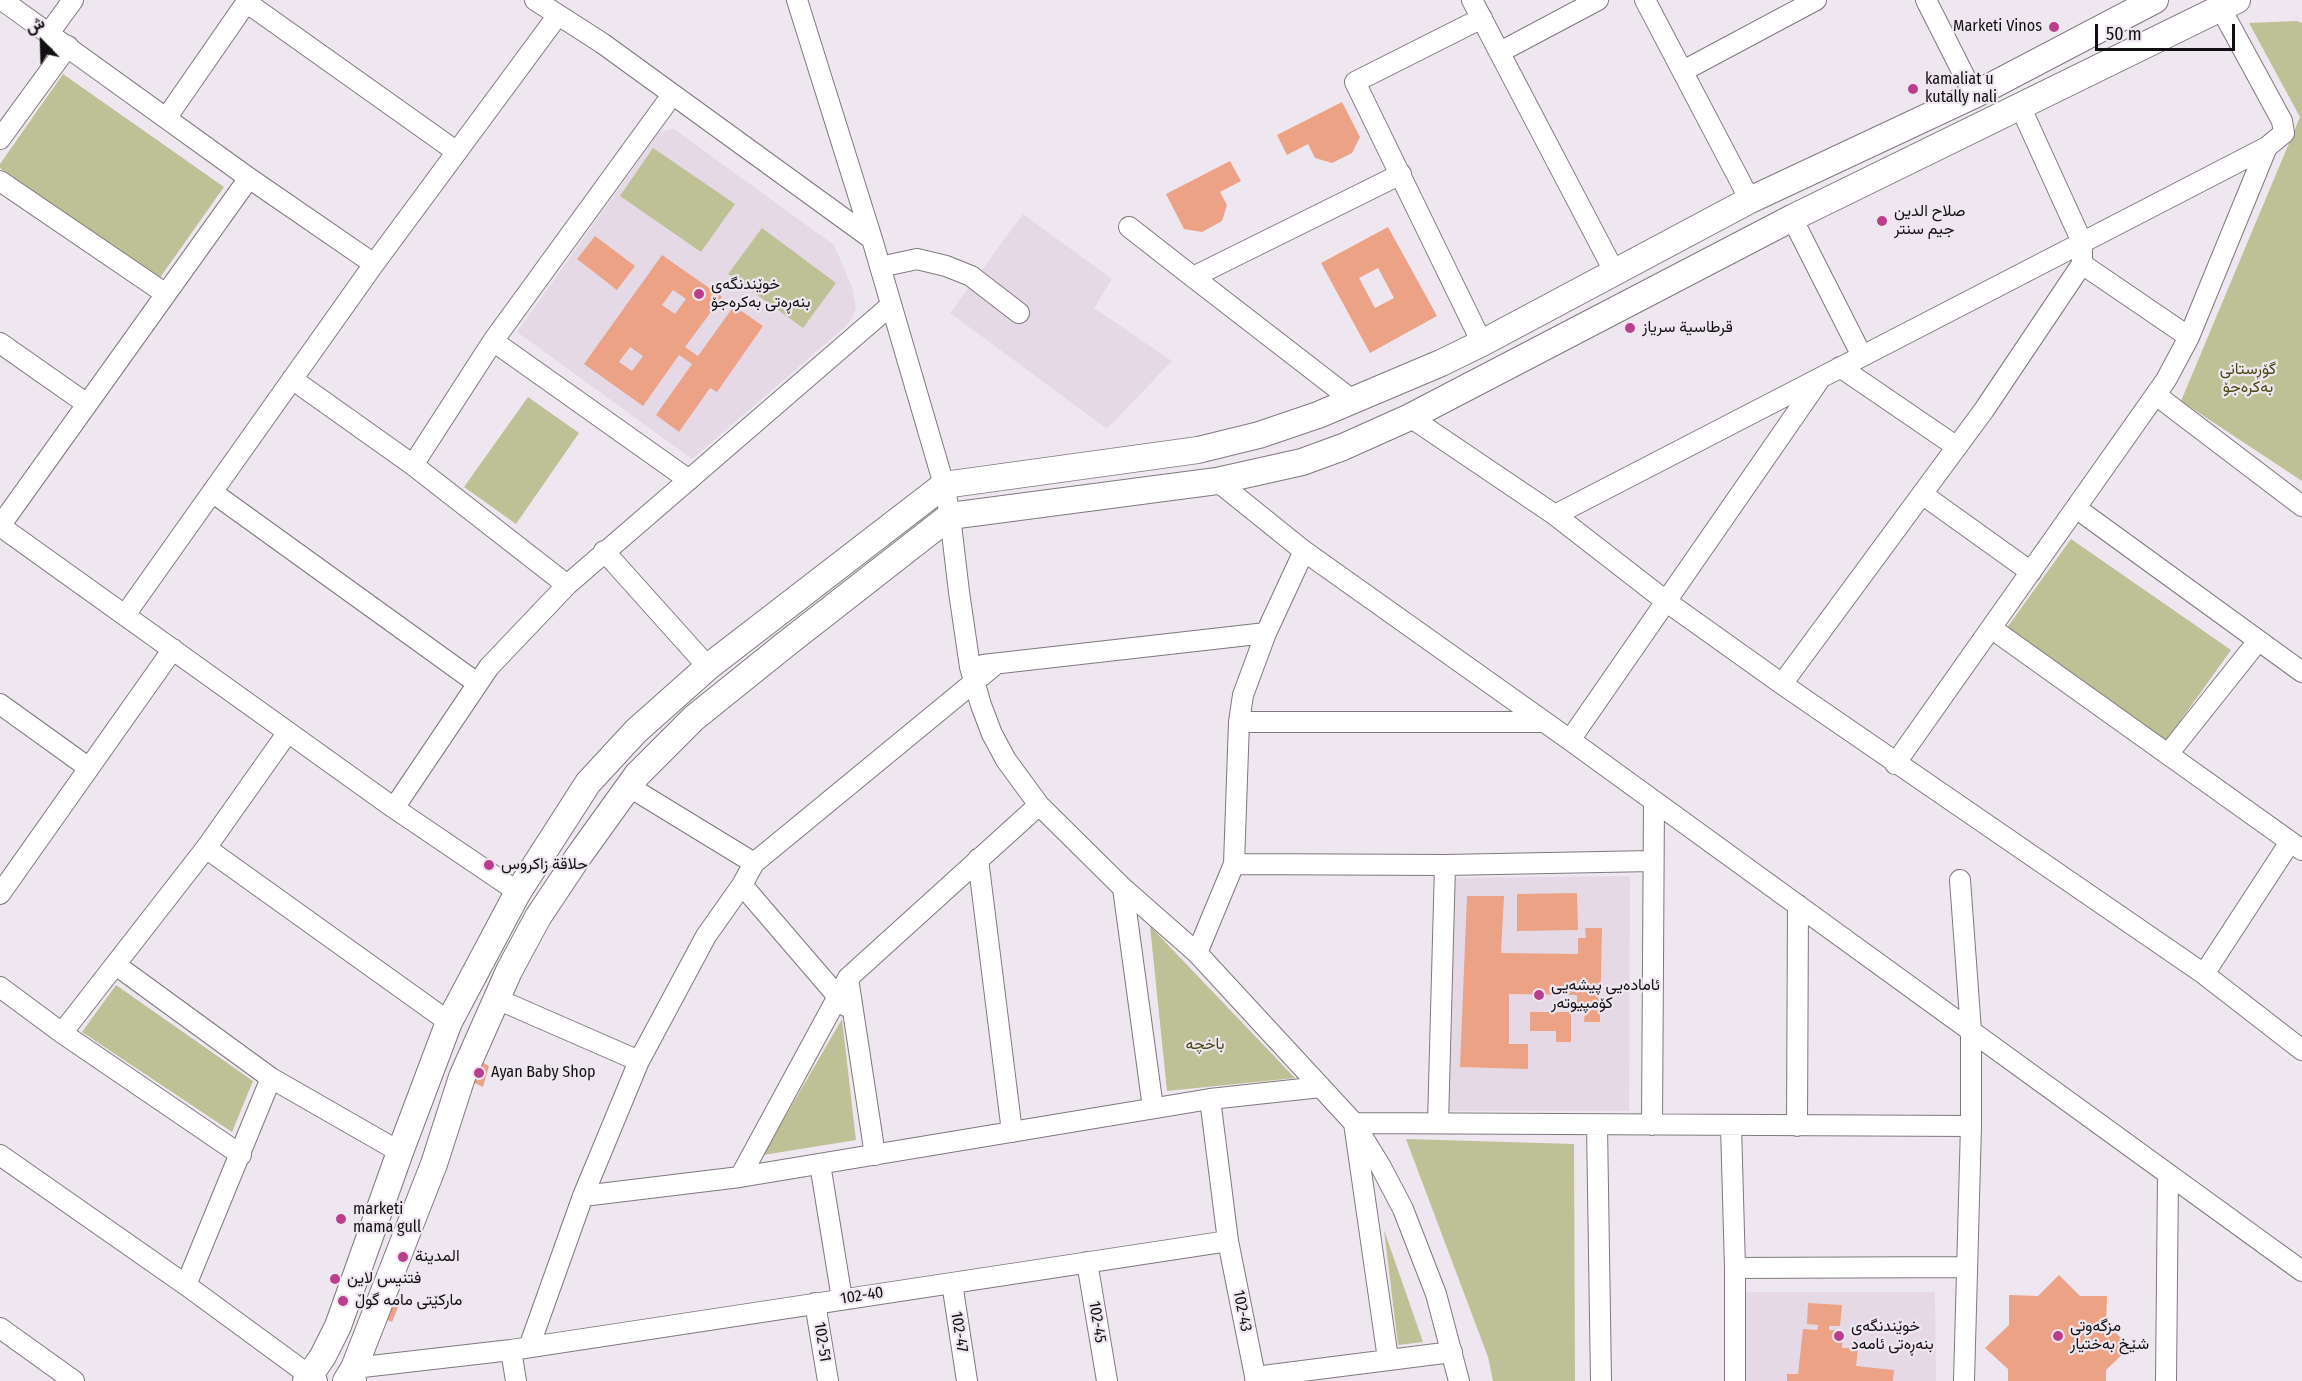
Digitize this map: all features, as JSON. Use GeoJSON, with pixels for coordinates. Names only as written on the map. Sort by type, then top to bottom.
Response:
{"type":"FeatureCollection","features":[{"type":"Feature","properties":{"kind":"main road"},"geometry":{"type":"LineString","coordinates":[[311,1379],[338,1326],[449,1022],[518,892],[588,783],[665,703],[944,484],[1217,446],[1288,426],[1441,363],[1750,200],[1974,95],[2155,0]]}},
{"type":"Feature","properties":{"kind":"main road"},"geometry":{"type":"LineString","coordinates":[[352,1377],[434,1164],[462,1077],[509,971],[538,917],[578,857],[628,786],[680,732],[709,706],[950,516],[1217,481],[1302,462],[1343,447],[1410,417],[1792,218],[2228,3]]}},
{"type":"Feature","properties":{"kind":"main road"},"geometry":{"type":"LineString","coordinates":[[1489,339],[1511,364]]}},
{"type":"Feature","properties":{"kind":"main road"},"geometry":{"type":"LineString","coordinates":[[1441,363],[1454,380],[1455,394]]}},
{"type":"Feature","properties":{"kind":"street"},"geometry":{"type":"LineString","coordinates":[[2,0],[249,178],[374,264]]}},
{"type":"Feature","properties":{"kind":"street"},"geometry":{"type":"LineString","coordinates":[[49,33],[73,0]]}},
{"type":"Feature","properties":{"kind":"street"},"geometry":{"type":"LineString","coordinates":[[535,0],[602,43],[872,239]]}},
{"type":"Feature","properties":{"kind":"street"},"geometry":{"type":"LineString","coordinates":[[797,0],[872,239],[944,484],[972,674],[981,705],[996,742],[1022,784],[1039,805],[1123,888],[1197,953],[1354,1123],[1403,1209],[1436,1294],[1459,1381]]}},
{"type":"Feature","properties":{"kind":"street"},"geometry":{"type":"LineString","coordinates":[[1472,0],[1614,271]]}},
{"type":"Feature","properties":{"kind":"street"},"geometry":{"type":"LineString","coordinates":[[1500,52],[1599,0]]}},
{"type":"Feature","properties":{"kind":"street"},"geometry":{"type":"LineString","coordinates":[[1644,0],[1750,200]]}},
{"type":"Feature","properties":{"kind":"street"},"geometry":{"type":"LineString","coordinates":[[1926,0],[1974,95]]}},
{"type":"Feature","properties":{"kind":"street"},"geometry":{"type":"LineString","coordinates":[[167,117],[247,1],[456,152]]}},
{"type":"Feature","properties":{"kind":"street"},"geometry":{"type":"LineString","coordinates":[[1683,71],[1810,1]]}},
{"type":"Feature","properties":{"kind":"street"},"geometry":{"type":"LineString","coordinates":[[1555,515],[2267,147],[2284,133],[2282,121],[2228,3]]}},
{"type":"Feature","properties":{"kind":"street"},"geometry":{"type":"LineString","coordinates":[[125,615],[374,264],[558,15]]}},
{"type":"Feature","properties":{"kind":"street"},"geometry":{"type":"LineString","coordinates":[[1482,18],[1355,82],[1489,339]]}},
{"type":"Feature","properties":{"kind":"street"},"geometry":{"type":"LineString","coordinates":[[0,139],[68,46]]}},
{"type":"Feature","properties":{"kind":"street"},"geometry":{"type":"LineString","coordinates":[[413,465],[493,340],[672,95]]}},
{"type":"Feature","properties":{"kind":"street"},"geometry":{"type":"LineString","coordinates":[[1782,684],[1957,447],[2082,264],[2082,242],[2020,106]]}},
{"type":"Feature","properties":{"kind":"street"},"geometry":{"type":"LineString","coordinates":[[1895,764],[2166,380],[2189,337],[2267,147]]}},
{"type":"Feature","properties":{"kind":"street"},"geometry":{"type":"LineString","coordinates":[[1192,277],[1401,174]]}},
{"type":"Feature","properties":{"kind":"street"},"geometry":{"type":"LineString","coordinates":[[249,178],[0,526],[394,808],[518,892]]}},
{"type":"Feature","properties":{"kind":"street"},"geometry":{"type":"LineString","coordinates":[[0,181],[166,294]]}},
{"type":"Feature","properties":{"kind":"street"},"geometry":{"type":"LineString","coordinates":[[1792,218],[1862,356]]}},
{"type":"Feature","properties":{"kind":"street"},"geometry":{"type":"LineString","coordinates":[[1129,227],[1352,400]]}},
{"type":"Feature","properties":{"kind":"street"},"geometry":{"type":"LineString","coordinates":[[880,267],[917,259],[946,266],[970,276],[1019,313]]}},
{"type":"Feature","properties":{"kind":"street"},"geometry":{"type":"LineString","coordinates":[[2082,264],[2189,337]]}},
{"type":"Feature","properties":{"kind":"street"},"geometry":{"type":"LineString","coordinates":[[394,808],[477,683],[516,637],[567,585],[890,306]]}},
{"type":"Feature","properties":{"kind":"street"},"geometry":{"type":"LineString","coordinates":[[493,340],[689,480]]}},
{"type":"Feature","properties":{"kind":"street"},"geometry":{"type":"LineString","coordinates":[[0,343],[87,404]]}},
{"type":"Feature","properties":{"kind":"street"},"geometry":{"type":"LineString","coordinates":[[1840,367],[1957,447]]}},
{"type":"Feature","properties":{"kind":"street"},"geometry":{"type":"LineString","coordinates":[[1570,740],[1822,377]]}},
{"type":"Feature","properties":{"kind":"street"},"geometry":{"type":"LineString","coordinates":[[292,379],[413,465],[567,585]]}},
{"type":"Feature","properties":{"kind":"street"},"geometry":{"type":"LineString","coordinates":[[2156,395],[2298,501]]}},
{"type":"Feature","properties":{"kind":"street"},"geometry":{"type":"LineString","coordinates":[[1410,417],[1555,515],[1667,602],[1895,764],[2204,974],[2302,1050]]}},
{"type":"Feature","properties":{"kind":"street"},"geometry":{"type":"LineString","coordinates":[[1217,481],[1304,551],[1570,740],[2302,1271]]}},
{"type":"Feature","properties":{"kind":"street"},"geometry":{"type":"LineString","coordinates":[[212,492],[477,683]]}},
{"type":"Feature","properties":{"kind":"street"},"geometry":{"type":"LineString","coordinates":[[1922,494],[2031,572]]}},
{"type":"Feature","properties":{"kind":"street"},"geometry":{"type":"LineString","coordinates":[[2076,508],[2302,672]]}},
{"type":"Feature","properties":{"kind":"street"},"geometry":{"type":"LineString","coordinates":[[604,551],[708,667]]}},
{"type":"Feature","properties":{"kind":"street"},"geometry":{"type":"LineString","coordinates":[[1197,953],[1233,864],[1239,722],[1243,695],[1266,633],[1304,551]]}},
{"type":"Feature","properties":{"kind":"street"},"geometry":{"type":"LineString","coordinates":[[1991,628],[2296,846],[2204,974]]}},
{"type":"Feature","properties":{"kind":"street"},"geometry":{"type":"LineString","coordinates":[[516,1381],[520,1348],[639,1060],[706,936],[742,885],[754,863],[972,674],[996,664],[1266,633]]}},
{"type":"Feature","properties":{"kind":"street"},"geometry":{"type":"LineString","coordinates":[[2168,754],[2258,641]]}},
{"type":"Feature","properties":{"kind":"street"},"geometry":{"type":"LineString","coordinates":[[0,894],[172,649]]}},
{"type":"Feature","properties":{"kind":"street"},"geometry":{"type":"LineString","coordinates":[[0,704],[89,768]]}},
{"type":"Feature","properties":{"kind":"street"},"geometry":{"type":"LineString","coordinates":[[1239,722],[1544,722]]}},
{"type":"Feature","properties":{"kind":"street"},"geometry":{"type":"LineString","coordinates":[[62,1033],[206,848],[288,732]]}},
{"type":"Feature","properties":{"kind":"street"},"geometry":{"type":"LineString","coordinates":[[628,786],[754,863]]}},
{"type":"Feature","properties":{"kind":"street"},"geometry":{"type":"LineString","coordinates":[[1652,1125],[1654,801]]}},
{"type":"Feature","properties":{"kind":"street"},"geometry":{"type":"LineString","coordinates":[[740,1177],[848,978],[1039,805]]}},
{"type":"Feature","properties":{"kind":"street"},"geometry":{"type":"LineString","coordinates":[[206,848],[449,1022]]}},
{"type":"Feature","properties":{"kind":"street"},"geometry":{"type":"LineString","coordinates":[[978,859],[1012,1132]]}},
{"type":"Feature","properties":{"kind":"street"},"geometry":{"type":"LineString","coordinates":[[1233,864],[1445,866],[1653,861]]}},
{"type":"Feature","properties":{"kind":"street"},"geometry":{"type":"LineString","coordinates":[[1438,1123],[1445,866]]}},
{"type":"Feature","properties":{"kind":"street"},"geometry":{"type":"LineString","coordinates":[[1960,880],[1971,1031],[1971,1126],[1964,1381]]}},
{"type":"Feature","properties":{"kind":"street"},"geometry":{"type":"LineString","coordinates":[[742,885],[853,1015]]}},
{"type":"Feature","properties":{"kind":"street"},"geometry":{"type":"LineString","coordinates":[[1123,888],[1153,1108]]}},
{"type":"Feature","properties":{"kind":"street"},"geometry":{"type":"LineString","coordinates":[[1797,1126],[1798,905]]}},
{"type":"Feature","properties":{"kind":"street"},"geometry":{"type":"LineString","coordinates":[[116,965],[271,1078],[400,1152]]}},
{"type":"Feature","properties":{"kind":"street"},"geometry":{"type":"LineString","coordinates":[[848,978],[875,1155]]}},
{"type":"Feature","properties":{"kind":"street"},"geometry":{"type":"LineString","coordinates":[[0,987],[62,1033],[241,1155]]}},
{"type":"Feature","properties":{"kind":"street"},"geometry":{"type":"LineString","coordinates":[[497,999],[639,1060]]}},
{"type":"Feature","properties":{"kind":"street"},"geometry":{"type":"LineString","coordinates":[[186,1285],[271,1078]]}},
{"type":"Feature","properties":{"kind":"street"},"geometry":{"type":"LineString","coordinates":[[583,1196],[740,1177],[1210,1099],[1321,1087]]}},
{"type":"Feature","properties":{"kind":"street"},"geometry":{"type":"LineString","coordinates":[[1210,1099],[1228,1241]]}},
{"type":"Feature","properties":{"kind":"street"},"geometry":{"type":"LineString","coordinates":[[1354,1123],[1971,1126]]}},
{"type":"Feature","properties":{"kind":"street"},"geometry":{"type":"LineString","coordinates":[[1354,1123],[1388,1359]]}},
{"type":"Feature","properties":{"kind":"street"},"geometry":{"type":"LineString","coordinates":[[1597,1125],[1601,1381]]}},
{"type":"Feature","properties":{"kind":"street"},"geometry":{"type":"LineString","coordinates":[[1731,1126],[1735,1268],[1734,1381]]}},
{"type":"Feature","properties":{"kind":"street"},"geometry":{"type":"LineString","coordinates":[[0,1155],[186,1285],[311,1379]]}},
{"type":"Feature","properties":{"kind":"street"},"geometry":{"type":"LineString","coordinates":[[820,1164],[842,1299]]}},
{"type":"Feature","properties":{"kind":"street"},"geometry":{"type":"LineString","coordinates":[[2166,1381],[2168,1175]]}},
{"type":"Feature","properties":{"kind":"street","name":"102-40"},"geometry":{"type":"LineString","coordinates":[[352,1377],[520,1348],[1228,1241]]}},
{"type":"Feature","properties":{"kind":"street","name":"102-43"},"geometry":{"type":"LineString","coordinates":[[1228,1241],[1256,1379]]}},
{"type":"Feature","properties":{"kind":"street","name":"102-45"},"geometry":{"type":"LineString","coordinates":[[1087,1262],[1107,1381]]}},
{"type":"Feature","properties":{"kind":"street"},"geometry":{"type":"LineString","coordinates":[[1735,1268],[1967,1267]]}},
{"type":"Feature","properties":{"kind":"street","name":"102-47"},"geometry":{"type":"LineString","coordinates":[[952,1283],[967,1381]]}},
{"type":"Feature","properties":{"kind":"street","name":"102-51"},"geometry":{"type":"LineString","coordinates":[[816,1303],[828,1381]]}},
{"type":"Feature","properties":{"kind":"street"},"geometry":{"type":"LineString","coordinates":[[0,1328],[74,1381]]}},
{"type":"Feature","properties":{"kind":"street"},"geometry":{"type":"LineString","coordinates":[[1256,1379],[1452,1352]]}},
{"type":"Feature","properties":{"kind":"shaded area","name":"خوێندنگەی بنەڕەتی بەکرەجۆ"},"geometry":{"type":"Polygon","coordinates":[[[674,129],[834,245],[852,287],[856,308],[845,327],[692,459],[517,332],[659,132],[674,129]]]}},
{"type":"Feature","properties":{"kind":"shaded area"},"geometry":{"type":"Polygon","coordinates":[[[1023,214],[1112,279],[1094,308],[1172,361],[1107,429],[950,313],[1023,214]]]}},
{"type":"Feature","properties":{"kind":"shaded area","name":"ئامادەیی پیشەیی کۆمپیوتەر"},"geometry":{"type":"Polygon","coordinates":[[[1630,876],[1629,1111],[1447,1111],[1450,878],[1630,876]]]}},
{"type":"Feature","properties":{"kind":"shaded area","name":"خوێندنگەی بنەڕەتی ئامەد"},"geometry":{"type":"Polygon","coordinates":[[[1742,1292],[1935,1292],[1936,1381],[1743,1381],[1742,1292]]]}},
{"type":"Feature","properties":{"kind":"green space","name":"گۆڕستانی بەکرەجۆ"},"geometry":{"type":"Polygon","coordinates":[[[2297,21],[2302,23],[2302,481],[2181,401],[2300,117],[2249,23],[2297,21]]]}},
{"type":"Feature","properties":{"kind":"green space"},"geometry":{"type":"Polygon","coordinates":[[[63,74],[224,187],[159,279],[0,168],[0,164],[63,74]]]}},
{"type":"Feature","properties":{"kind":"green space"},"geometry":{"type":"Polygon","coordinates":[[[653,148],[735,204],[701,252],[620,196],[653,148]]]}},
{"type":"Feature","properties":{"kind":"green space"},"geometry":{"type":"Polygon","coordinates":[[[762,228],[836,283],[803,328],[728,274],[762,228]]]}},
{"type":"Feature","properties":{"kind":"green space"},"geometry":{"type":"Polygon","coordinates":[[[528,397],[579,433],[516,524],[464,487],[528,397]]]}},
{"type":"Feature","properties":{"kind":"green space"},"geometry":{"type":"Polygon","coordinates":[[[2071,539],[2231,650],[2166,741],[2006,629],[2071,539]]]}},
{"type":"Feature","properties":{"kind":"green space","name":"باخچە"},"geometry":{"type":"Polygon","coordinates":[[[1150,926],[1295,1078],[1167,1091],[1150,926]]]}},
{"type":"Feature","properties":{"kind":"green space"},"geometry":{"type":"Polygon","coordinates":[[[116,985],[253,1081],[232,1132],[82,1032],[116,985]]]}},
{"type":"Feature","properties":{"kind":"green space"},"geometry":{"type":"Polygon","coordinates":[[[842,1019],[856,1140],[763,1155],[842,1019]]]}},
{"type":"Feature","properties":{"kind":"green space"},"geometry":{"type":"Polygon","coordinates":[[[1406,1139],[1574,1144],[1575,1381],[1493,1381],[1488,1357],[1406,1139]]]}},
{"type":"Feature","properties":{"kind":"green space"},"geometry":{"type":"Polygon","coordinates":[[[1384,1230],[1423,1342],[1398,1345],[1384,1230]]]}},
{"type":"Feature","properties":{"kind":"building"},"geometry":{"type":"Polygon","coordinates":[[[1342,102],[1360,137],[1352,153],[1332,163],[1315,158],[1308,144],[1287,155],[1277,135],[1342,102]]]}},
{"type":"Feature","properties":{"kind":"building"},"geometry":{"type":"Polygon","coordinates":[[[1230,161],[1241,181],[1220,192],[1227,205],[1222,221],[1202,232],[1184,229],[1166,194],[1230,161]]]}},
{"type":"Feature","properties":{"kind":"building"},"geometry":{"type":"Polygon","coordinates":[[[1388,227],[1437,316],[1370,353],[1321,263],[1388,227]],[[1378,268],[1359,278],[1375,308],[1394,298],[1378,268]]]}},
{"type":"Feature","properties":{"kind":"building"},"geometry":{"type":"Polygon","coordinates":[[[595,236],[635,266],[617,290],[577,259],[595,236]]]}},
{"type":"Feature","properties":{"kind":"building"},"geometry":{"type":"Polygon","coordinates":[[[662,255],[722,297],[685,347],[698,356],[734,306],[763,326],[717,392],[710,388],[679,432],[656,415],[692,364],[679,355],[643,406],[584,364],[662,255]],[[673,290],[662,305],[675,314],[686,299],[673,290]],[[630,347],[619,362],[632,371],[643,356],[630,347]]]}},
{"type":"Feature","properties":{"kind":"building"},"geometry":{"type":"Polygon","coordinates":[[[1577,893],[1578,930],[1517,931],[1517,894],[1577,893]]]}},
{"type":"Feature","properties":{"kind":"building"},"geometry":{"type":"Polygon","coordinates":[[[1467,896],[1504,896],[1501,953],[1578,954],[1578,938],[1586,938],[1585,928],[1602,928],[1600,1022],[1584,1022],[1585,1011],[1577,1011],[1577,995],[1509,994],[1509,1044],[1528,1044],[1528,1069],[1460,1067],[1467,896]]]}},
{"type":"Feature","properties":{"kind":"building"},"geometry":{"type":"Polygon","coordinates":[[[1530,1012],[1571,1012],[1571,1042],[1556,1042],[1556,1031],[1530,1031],[1530,1012]]]}},
{"type":"Feature","properties":{"kind":"building","name":"Ayan Baby Shop"},"geometry":{"type":"Polygon","coordinates":[[[476,1059],[489,1066],[483,1087],[468,1080],[476,1059]]]}},
{"type":"Feature","properties":{"kind":"building","name":"مزگەوتی شێخ بەختیار"},"geometry":{"type":"Polygon","coordinates":[[[2059,1275],[2080,1296],[2107,1296],[2106,1323],[2130,1347],[2106,1370],[2106,1381],[2008,1381],[2008,1369],[1985,1348],[2009,1325],[2009,1295],[2038,1296],[2059,1275]]]}},
{"type":"Feature","properties":{"kind":"building"},"geometry":{"type":"Polygon","coordinates":[[[384,1293],[401,1300],[392,1322],[376,1315],[384,1293]]]}},
{"type":"Feature","properties":{"kind":"building"},"geometry":{"type":"Polygon","coordinates":[[[1808,1303],[1842,1305],[1840,1326],[1829,1326],[1829,1330],[1843,1331],[1842,1348],[1858,1348],[1856,1366],[1894,1370],[1893,1381],[1787,1381],[1787,1374],[1798,1374],[1803,1329],[1817,1330],[1818,1325],[1807,1324],[1808,1303]]]}},
{"type":"Feature","properties":{"kind":"place","name":"Marketi Vinos"},"geometry":{"type":"Point","coordinates":[2054,27]}},
{"type":"Feature","properties":{"kind":"place","name":"kamaliat u kutally nali"},"geometry":{"type":"Point","coordinates":[1913,89]}},
{"type":"Feature","properties":{"kind":"place","name":"صلاح الدين جيم سنتر"},"geometry":{"type":"Point","coordinates":[1882,221]}},
{"type":"Feature","properties":{"kind":"place","name":"خوێندنگەی بنەڕەتی بەکرەجۆ"},"geometry":{"type":"Point","coordinates":[699,294]}},
{"type":"Feature","properties":{"kind":"place","name":"قرطاسية سرياز"},"geometry":{"type":"Point","coordinates":[1630,328]}},
{"type":"Feature","properties":{"kind":"place","name":"حلاقة زاکروس"},"geometry":{"type":"Point","coordinates":[489,865]}},
{"type":"Feature","properties":{"kind":"place","name":"ئامادەیی پیشەیی کۆمپیوتەر"},"geometry":{"type":"Point","coordinates":[1539,995]}},
{"type":"Feature","properties":{"kind":"place","name":"Ayan Baby Shop"},"geometry":{"type":"Point","coordinates":[479,1073]}},
{"type":"Feature","properties":{"kind":"place","name":"marketi mama gull"},"geometry":{"type":"Point","coordinates":[341,1219]}},
{"type":"Feature","properties":{"kind":"place","name":"المدينة"},"geometry":{"type":"Point","coordinates":[403,1257]}},
{"type":"Feature","properties":{"kind":"place","name":"فتنيس لاين"},"geometry":{"type":"Point","coordinates":[335,1279]}},
{"type":"Feature","properties":{"kind":"place","name":"مارکێتی مامە گوڵ"},"geometry":{"type":"Point","coordinates":[343,1301]}},
{"type":"Feature","properties":{"kind":"place","name":"خوێندنگەی بنەڕەتی ئامەد"},"geometry":{"type":"Point","coordinates":[1839,1336]}},
{"type":"Feature","properties":{"kind":"place","name":"مزگەوتی شێخ بەختیار"},"geometry":{"type":"Point","coordinates":[2058,1336]}}]}
